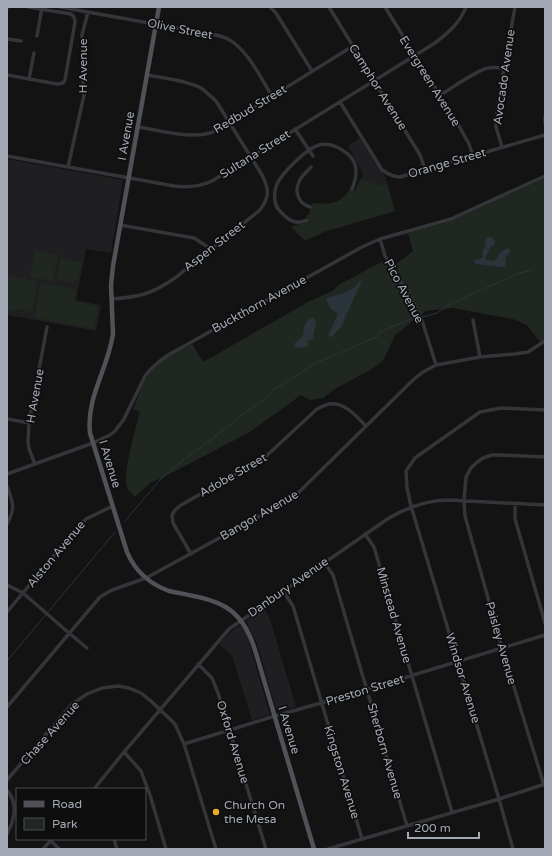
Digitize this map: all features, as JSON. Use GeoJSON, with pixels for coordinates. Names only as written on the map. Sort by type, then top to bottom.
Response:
{"type":"FeatureCollection","features":[{"type":"Feature","properties":{"kind":"main road","name":"I Avenue"},"geometry":{"type":"LineString","coordinates":[[159,7],[112,278],[112,341],[92,399],[90,427],[93,443],[129,558],[137,569],[146,578],[169,591],[205,598],[219,603],[230,610],[248,630],[314,849]]}},
{"type":"Feature","properties":{"kind":"street"},"geometry":{"type":"LineString","coordinates":[[7,75],[57,84],[63,83],[65,80],[75,19],[71,14],[42,8],[28,7]]}},
{"type":"Feature","properties":{"kind":"street","name":"Olive Street"},"geometry":{"type":"LineString","coordinates":[[60,7],[80,9],[88,12],[216,35],[227,39],[243,51],[272,96]]}},
{"type":"Feature","properties":{"kind":"street"},"geometry":{"type":"LineString","coordinates":[[270,7],[276,13],[312,71]]}},
{"type":"Feature","properties":{"kind":"street","name":"Camphor Avenue"},"geometry":{"type":"LineString","coordinates":[[328,7],[420,154],[425,169]]}},
{"type":"Feature","properties":{"kind":"street","name":"Evergreen Avenue"},"geometry":{"type":"LineString","coordinates":[[385,7],[414,56],[459,126],[473,156]]}},
{"type":"Feature","properties":{"kind":"street","name":"Sultana Street"},"geometry":{"type":"LineString","coordinates":[[7,156],[174,186],[200,186],[212,181],[435,43],[454,27],[466,7]]}},
{"type":"Feature","properties":{"kind":"street","name":"Avocado Avenue"},"geometry":{"type":"LineString","coordinates":[[502,148],[496,127],[496,119],[515,7]]}},
{"type":"Feature","properties":{"kind":"street"},"geometry":{"type":"LineString","coordinates":[[37,36],[42,8]]}},
{"type":"Feature","properties":{"kind":"street","name":"H Avenue"},"geometry":{"type":"LineString","coordinates":[[68,167],[84,95],[82,35],[88,12]]}},
{"type":"Feature","properties":{"kind":"street"},"geometry":{"type":"LineString","coordinates":[[7,40],[21,41]]}},
{"type":"Feature","properties":{"kind":"street","name":"Redbud Street"},"geometry":{"type":"LineString","coordinates":[[138,127],[197,136],[211,133],[353,46]]}},
{"type":"Feature","properties":{"kind":"street"},"geometry":{"type":"LineString","coordinates":[[29,79],[34,53]]}},
{"type":"Feature","properties":{"kind":"street"},"geometry":{"type":"LineString","coordinates":[[440,96],[474,74],[487,68],[504,68]]}},
{"type":"Feature","properties":{"kind":"street","name":"Aspen Street"},"geometry":{"type":"LineString","coordinates":[[112,299],[130,297],[154,291],[175,278],[260,210],[265,203],[267,194],[267,185],[216,101],[198,87],[182,82],[147,75]]}},
{"type":"Feature","properties":{"kind":"street","name":"Orange Street"},"geometry":{"type":"LineString","coordinates":[[340,102],[382,170],[392,176],[400,177],[545,135]]}},
{"type":"Feature","properties":{"kind":"street"},"geometry":{"type":"LineString","coordinates":[[545,116],[545,123]]}},
{"type":"Feature","properties":{"kind":"street"},"geometry":{"type":"LineString","coordinates":[[295,129],[313,156]]}},
{"type":"Feature","properties":{"kind":"street"},"geometry":{"type":"LineString","coordinates":[[307,220],[300,223],[288,219],[276,206],[274,190],[277,183],[287,170],[301,156],[318,145],[327,144],[339,147],[350,157],[356,166],[357,176],[352,189]]}},
{"type":"Feature","properties":{"kind":"street"},"geometry":{"type":"LineString","coordinates":[[310,208],[298,199],[297,191],[298,183],[311,167]]}},
{"type":"Feature","properties":{"kind":"street","name":"Buckthorn Avenue"},"geometry":{"type":"LineString","coordinates":[[7,474],[93,443],[110,435],[120,426],[149,371],[159,362],[170,354],[362,247],[380,239],[451,219],[545,176]]}},
{"type":"Feature","properties":{"kind":"street"},"geometry":{"type":"LineString","coordinates":[[120,225],[194,238],[211,249]]}},
{"type":"Feature","properties":{"kind":"street","name":"Pico Avenue"},"geometry":{"type":"LineString","coordinates":[[380,239],[385,256],[421,317],[436,365]]}},
{"type":"Feature","properties":{"kind":"street"},"geometry":{"type":"LineString","coordinates":[[473,320],[480,358]]}},
{"type":"Feature","properties":{"kind":"street","name":"H Avenue"},"geometry":{"type":"LineString","coordinates":[[35,464],[28,442],[47,327]]}},
{"type":"Feature","properties":{"kind":"street","name":"Bangor Avenue"},"geometry":{"type":"LineString","coordinates":[[7,707],[100,597],[112,590],[146,578],[286,501],[299,492],[413,380],[424,372],[436,365],[528,352],[545,341]]}},
{"type":"Feature","properties":{"kind":"street","name":"Adobe Street"},"geometry":{"type":"LineString","coordinates":[[191,554],[173,523],[172,515],[181,505],[263,459],[317,409],[327,404],[333,403],[349,409],[366,426]]}},
{"type":"Feature","properties":{"kind":"street","name":"Windsor Avenue"},"geometry":{"type":"LineString","coordinates":[[513,849],[411,506],[407,488],[406,471],[415,458],[480,412],[501,408],[545,410]]}},
{"type":"Feature","properties":{"kind":"street"},"geometry":{"type":"LineString","coordinates":[[8,419],[30,423]]}},
{"type":"Feature","properties":{"kind":"street","name":"Paisley Avenue"},"geometry":{"type":"LineString","coordinates":[[544,785],[502,648],[465,516],[464,501],[466,477],[473,465],[483,458],[492,455],[545,457]]}},
{"type":"Feature","properties":{"kind":"street"},"geometry":{"type":"LineString","coordinates":[[7,486],[13,501],[13,513],[7,524]]}},
{"type":"Feature","properties":{"kind":"street","name":"Danbury Avenue"},"geometry":{"type":"LineString","coordinates":[[95,788],[229,629],[388,518],[411,506],[435,501],[545,505]]}},
{"type":"Feature","properties":{"kind":"street"},"geometry":{"type":"LineString","coordinates":[[516,504],[515,519],[545,623]]}},
{"type":"Feature","properties":{"kind":"street","name":"Alston Avenue"},"geometry":{"type":"LineString","coordinates":[[7,612],[86,519],[113,506]]}},
{"type":"Feature","properties":{"kind":"street","name":"Minstead Avenue"},"geometry":{"type":"LineString","coordinates":[[365,534],[374,547],[452,812]]}},
{"type":"Feature","properties":{"kind":"street","name":"Sherborn Avenue"},"geometry":{"type":"LineString","coordinates":[[324,562],[333,575],[407,826]]}},
{"type":"Feature","properties":{"kind":"street"},"geometry":{"type":"LineString","coordinates":[[7,585],[23,593],[88,648]]}},
{"type":"Feature","properties":{"kind":"street","name":"Kingston Avenue"},"geometry":{"type":"LineString","coordinates":[[284,591],[293,606],[362,839]]}},
{"type":"Feature","properties":{"kind":"street","name":"Preston Street"},"geometry":{"type":"LineString","coordinates":[[184,744],[545,635]]}},
{"type":"Feature","properties":{"kind":"street","name":"Oxford Avenue"},"geometry":{"type":"LineString","coordinates":[[198,664],[212,678],[218,693],[266,849]]}},
{"type":"Feature","properties":{"kind":"street","name":"Chase Avenue"},"geometry":{"type":"LineString","coordinates":[[7,780],[72,704],[87,694],[102,688],[118,686],[129,688],[141,693],[161,709],[175,724],[184,744],[216,849]]}},
{"type":"Feature","properties":{"kind":"street"},"geometry":{"type":"LineString","coordinates":[[124,752],[141,771],[150,795],[166,849]]}},
{"type":"Feature","properties":{"kind":"street"},"geometry":{"type":"LineString","coordinates":[[328,849],[544,785]]}},
{"type":"Feature","properties":{"kind":"street"},"geometry":{"type":"LineString","coordinates":[[7,790],[12,798],[14,810],[11,826],[7,834]]}},
{"type":"Feature","properties":{"kind":"street"},"geometry":{"type":"LineString","coordinates":[[44,849],[52,840],[59,849]]}},
{"type":"Feature","properties":{"kind":"shaded area"},"geometry":{"type":"Polygon","coordinates":[[[360,138],[385,176],[387,183],[380,185],[362,179],[363,174],[348,146],[360,138]]]}},
{"type":"Feature","properties":{"kind":"shaded area"},"geometry":{"type":"Polygon","coordinates":[[[7,159],[123,180],[111,253],[86,249],[76,300],[101,305],[96,331],[7,315],[7,159]]]}},
{"type":"Feature","properties":{"kind":"shaded area"},"geometry":{"type":"Polygon","coordinates":[[[489,237],[493,238],[495,244],[491,246],[485,259],[491,261],[495,260],[502,251],[508,248],[510,252],[506,257],[505,267],[476,264],[474,262],[475,260],[482,258],[486,239],[489,237]]]}},
{"type":"Feature","properties":{"kind":"shaded area"},"geometry":{"type":"Polygon","coordinates":[[[362,280],[341,327],[332,337],[328,336],[338,314],[330,308],[326,298],[349,291],[362,280]]]}},
{"type":"Feature","properties":{"kind":"shaded area"},"geometry":{"type":"Polygon","coordinates":[[[312,318],[316,321],[313,339],[308,341],[308,345],[306,347],[296,348],[294,344],[303,336],[307,321],[312,318]]]}},
{"type":"Feature","properties":{"kind":"shaded area"},"geometry":{"type":"Polygon","coordinates":[[[264,607],[271,622],[296,707],[279,712],[276,710],[257,643],[246,621],[264,607]]]}},
{"type":"Feature","properties":{"kind":"shaded area"},"geometry":{"type":"Polygon","coordinates":[[[238,626],[241,626],[247,635],[270,715],[252,720],[232,656],[219,644],[238,626]]]}},
{"type":"Feature","properties":{"kind":"green space"},"geometry":{"type":"Polygon","coordinates":[[[545,178],[545,339],[540,342],[527,325],[513,319],[453,308],[426,311],[395,335],[383,361],[369,371],[336,388],[323,398],[310,400],[301,395],[250,432],[150,483],[135,497],[128,490],[126,484],[126,474],[140,412],[133,409],[147,377],[163,360],[192,344],[203,362],[308,302],[334,290],[337,286],[383,261],[390,269],[413,251],[408,233],[445,223],[545,178]]]}},
{"type":"Feature","properties":{"kind":"green space"},"geometry":{"type":"Polygon","coordinates":[[[360,179],[380,185],[387,183],[395,211],[324,232],[305,241],[291,227],[309,220],[306,217],[309,214],[312,203],[324,204],[339,201],[350,189],[355,191],[360,179]]]}},
{"type":"Feature","properties":{"kind":"green space"},"geometry":{"type":"Polygon","coordinates":[[[35,251],[58,255],[53,281],[30,277],[35,251]]]}},
{"type":"Feature","properties":{"kind":"green space"},"geometry":{"type":"Polygon","coordinates":[[[63,259],[81,262],[79,278],[72,282],[57,279],[60,260],[63,259]]]}},
{"type":"Feature","properties":{"kind":"green space"},"geometry":{"type":"Polygon","coordinates":[[[7,275],[37,281],[32,312],[17,309],[7,311],[7,275]]]}},
{"type":"Feature","properties":{"kind":"green space"},"geometry":{"type":"Polygon","coordinates":[[[40,283],[76,289],[74,301],[97,306],[98,309],[94,329],[37,318],[35,316],[40,283]]]}},
{"type":"Feature","properties":{"kind":"waterway"},"geometry":{"type":"LineString","coordinates":[[423,317],[437,313],[448,305],[519,273],[534,268]]}},
{"type":"Feature","properties":{"kind":"waterway"},"geometry":{"type":"LineString","coordinates":[[124,522],[160,480],[188,456],[265,399],[272,391],[314,364],[377,337],[380,332],[411,319],[420,318]]}},
{"type":"Feature","properties":{"kind":"waterway"},"geometry":{"type":"LineString","coordinates":[[7,661],[115,532]]}},
{"type":"Feature","properties":{"kind":"place","name":"Church On the Mesa"},"geometry":{"type":"Point","coordinates":[216,812]}}]}
